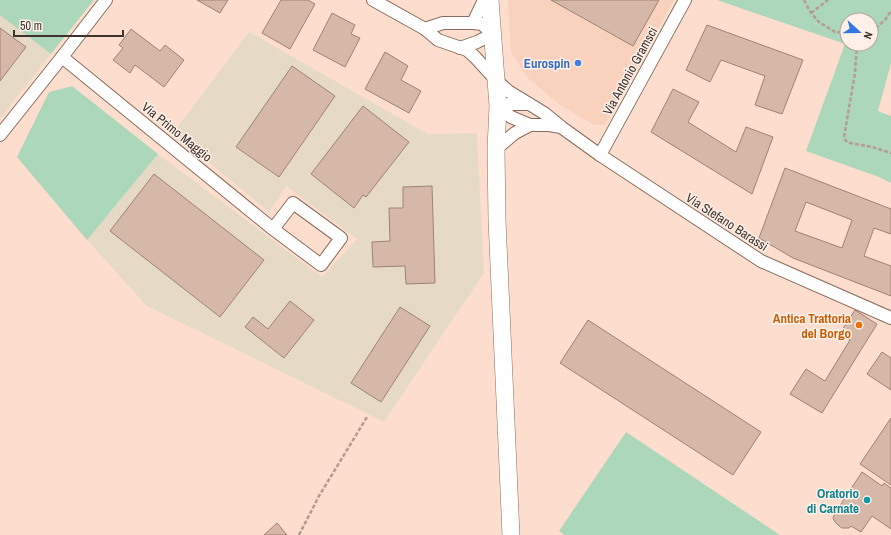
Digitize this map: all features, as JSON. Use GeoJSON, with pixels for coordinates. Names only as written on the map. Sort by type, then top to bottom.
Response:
{"type":"FeatureCollection","features":[{"type":"Feature","properties":{"kind":"main road"},"geometry":{"type":"LineString","coordinates":[[490,0],[498,106],[496,149],[498,236],[511,535]]}},
{"type":"Feature","properties":{"kind":"street"},"geometry":{"type":"LineString","coordinates":[[0,136],[106,0]]}},
{"type":"Feature","properties":{"kind":"street","name":"Via Stefano Barassi"},"geometry":{"type":"LineString","coordinates":[[373,0],[425,29],[438,40],[466,50],[475,57],[508,91],[544,113],[600,155],[761,261],[891,318]]}},
{"type":"Feature","properties":{"kind":"street"},"geometry":{"type":"LineString","coordinates":[[473,22],[484,0]]}},
{"type":"Feature","properties":{"kind":"street","name":"Via Antonio Gramsci"},"geometry":{"type":"LineString","coordinates":[[600,155],[685,0]]}},
{"type":"Feature","properties":{"kind":"street"},"geometry":{"type":"LineString","coordinates":[[425,29],[443,24],[473,22],[482,24],[493,34],[460,48]]}},
{"type":"Feature","properties":{"kind":"street","name":"Via Primo Maggio"},"geometry":{"type":"LineString","coordinates":[[62,57],[273,229],[321,265],[341,238],[293,202],[273,229]]}},
{"type":"Feature","properties":{"kind":"street"},"geometry":{"type":"LineString","coordinates":[[498,106],[509,104],[529,104]]}},
{"type":"Feature","properties":{"kind":"street","name":"Via Stefano Barassi"},"geometry":{"type":"LineString","coordinates":[[498,106],[511,118],[530,125],[549,125],[561,127]]}},
{"type":"Feature","properties":{"kind":"street"},"geometry":{"type":"LineString","coordinates":[[496,149],[515,133],[530,125]]}},
{"type":"Feature","properties":{"kind":"path"},"geometry":{"type":"LineString","coordinates":[[804,0],[811,13],[819,22],[835,32],[839,33]]}},
{"type":"Feature","properties":{"kind":"path"},"geometry":{"type":"LineString","coordinates":[[811,13],[828,0]]}},
{"type":"Feature","properties":{"kind":"path"},"geometry":{"type":"LineString","coordinates":[[879,25],[885,20],[891,11]]}},
{"type":"Feature","properties":{"kind":"path"},"geometry":{"type":"LineString","coordinates":[[856,52],[855,73],[844,137],[846,141],[850,143],[872,147],[891,153]]}},
{"type":"Feature","properties":{"kind":"path"},"geometry":{"type":"LineString","coordinates":[[300,535],[320,496],[367,417]]}},
{"type":"Feature","properties":{"kind":"shaded area","name":"Eurospin"},"geometry":{"type":"Polygon","coordinates":[[[508,0],[674,0],[605,125],[594,125],[560,105],[528,78],[511,53],[508,0]]]}},
{"type":"Feature","properties":{"kind":"shaded area"},"geometry":{"type":"Polygon","coordinates":[[[0,15],[51,54],[0,118],[0,15]]]}},
{"type":"Feature","properties":{"kind":"shaded area"},"geometry":{"type":"Polygon","coordinates":[[[249,32],[428,134],[477,133],[484,273],[384,422],[147,306],[87,240],[158,154],[322,277],[357,239],[286,186],[269,212],[173,133],[249,32]]]}},
{"type":"Feature","properties":{"kind":"green space"},"geometry":{"type":"Polygon","coordinates":[[[0,0],[94,0],[51,54],[0,15],[0,0]]]}},
{"type":"Feature","properties":{"kind":"green space"},"geometry":{"type":"Polygon","coordinates":[[[717,0],[891,0],[891,63],[878,111],[891,116],[891,183],[879,177],[806,151],[842,52],[879,52],[879,12],[839,12],[839,42],[717,0]]]}},
{"type":"Feature","properties":{"kind":"green space"},"geometry":{"type":"Polygon","coordinates":[[[72,86],[158,154],[87,240],[17,157],[49,92],[72,86]]]}},
{"type":"Feature","properties":{"kind":"green space"},"geometry":{"type":"Polygon","coordinates":[[[626,432],[780,535],[565,535],[559,531],[626,432]]]}},
{"type":"Feature","properties":{"kind":"building"},"geometry":{"type":"Polygon","coordinates":[[[197,0],[228,0],[220,13],[197,0]]]}},
{"type":"Feature","properties":{"kind":"building"},"geometry":{"type":"Polygon","coordinates":[[[281,0],[308,0],[315,4],[290,49],[262,33],[281,0]]]}},
{"type":"Feature","properties":{"kind":"building"},"geometry":{"type":"Polygon","coordinates":[[[551,0],[659,0],[633,46],[551,0]]]}},
{"type":"Feature","properties":{"kind":"building"},"geometry":{"type":"Polygon","coordinates":[[[332,13],[355,25],[351,34],[360,38],[345,67],[313,50],[332,13]]]}},
{"type":"Feature","properties":{"kind":"building"},"geometry":{"type":"Polygon","coordinates":[[[707,25],[803,60],[782,114],[755,105],[765,76],[721,60],[710,82],[686,70],[707,25]]]}},
{"type":"Feature","properties":{"kind":"building"},"geometry":{"type":"Polygon","coordinates":[[[0,28],[26,47],[0,81],[0,28]]]}},
{"type":"Feature","properties":{"kind":"building"},"geometry":{"type":"Polygon","coordinates":[[[131,29],[160,51],[165,45],[184,60],[164,87],[135,65],[130,73],[113,60],[123,48],[119,45],[131,29]]]}},
{"type":"Feature","properties":{"kind":"building"},"geometry":{"type":"Polygon","coordinates":[[[385,52],[408,66],[401,80],[421,91],[409,113],[365,89],[385,52]]]}},
{"type":"Feature","properties":{"kind":"building"},"geometry":{"type":"Polygon","coordinates":[[[292,66],[335,96],[279,177],[236,147],[292,66]]]}},
{"type":"Feature","properties":{"kind":"building"},"geometry":{"type":"Polygon","coordinates":[[[673,89],[699,102],[688,122],[736,152],[746,127],[773,137],[752,194],[651,132],[673,89]]]}},
{"type":"Feature","properties":{"kind":"building"},"geometry":{"type":"Polygon","coordinates":[[[363,106],[409,142],[366,197],[363,195],[354,208],[311,174],[363,106]]]}},
{"type":"Feature","properties":{"kind":"building"},"geometry":{"type":"Polygon","coordinates":[[[785,168],[891,209],[891,234],[874,228],[864,256],[891,266],[891,296],[793,258],[759,238],[785,168]],[[806,202],[795,231],[842,248],[852,220],[806,202]]]}},
{"type":"Feature","properties":{"kind":"building"},"geometry":{"type":"Polygon","coordinates":[[[154,174],[264,260],[220,317],[110,231],[154,174]]]}},
{"type":"Feature","properties":{"kind":"building"},"geometry":{"type":"Polygon","coordinates":[[[432,186],[435,283],[406,284],[405,266],[373,267],[372,242],[390,241],[389,208],[403,208],[403,187],[432,186]]]}},
{"type":"Feature","properties":{"kind":"building"},"geometry":{"type":"Polygon","coordinates":[[[290,301],[314,320],[284,358],[245,327],[253,317],[268,329],[290,301]]]}},
{"type":"Feature","properties":{"kind":"building"},"geometry":{"type":"Polygon","coordinates":[[[400,307],[430,326],[381,402],[351,383],[400,307]]]}},
{"type":"Feature","properties":{"kind":"building"},"geometry":{"type":"Polygon","coordinates":[[[855,310],[877,324],[822,413],[790,394],[806,369],[825,381],[850,340],[840,333],[855,310]]]}},
{"type":"Feature","properties":{"kind":"building"},"geometry":{"type":"Polygon","coordinates":[[[588,320],[761,432],[733,475],[560,363],[588,320]]]}},
{"type":"Feature","properties":{"kind":"building"},"geometry":{"type":"Polygon","coordinates":[[[882,352],[891,358],[891,390],[867,374],[882,352]]]}},
{"type":"Feature","properties":{"kind":"building"},"geometry":{"type":"Polygon","coordinates":[[[891,418],[891,485],[860,464],[891,418]]]}},
{"type":"Feature","properties":{"kind":"building","name":"Oratorio di Carnate"},"geometry":{"type":"Polygon","coordinates":[[[862,472],[882,486],[884,483],[891,488],[891,529],[872,516],[861,532],[851,526],[849,528],[842,528],[835,522],[833,518],[835,513],[862,472]]]}},
{"type":"Feature","properties":{"kind":"building"},"geometry":{"type":"Polygon","coordinates":[[[277,523],[287,535],[264,535],[277,523]]]}},
{"type":"Feature","properties":{"kind":"place","name":"Eurospin"},"geometry":{"type":"Point","coordinates":[578,63]}},
{"type":"Feature","properties":{"kind":"place","name":"Antica Trattoria del Borgo"},"geometry":{"type":"Point","coordinates":[859,325]}},
{"type":"Feature","properties":{"kind":"place","name":"Oratorio di Carnate"},"geometry":{"type":"Point","coordinates":[867,500]}}]}
